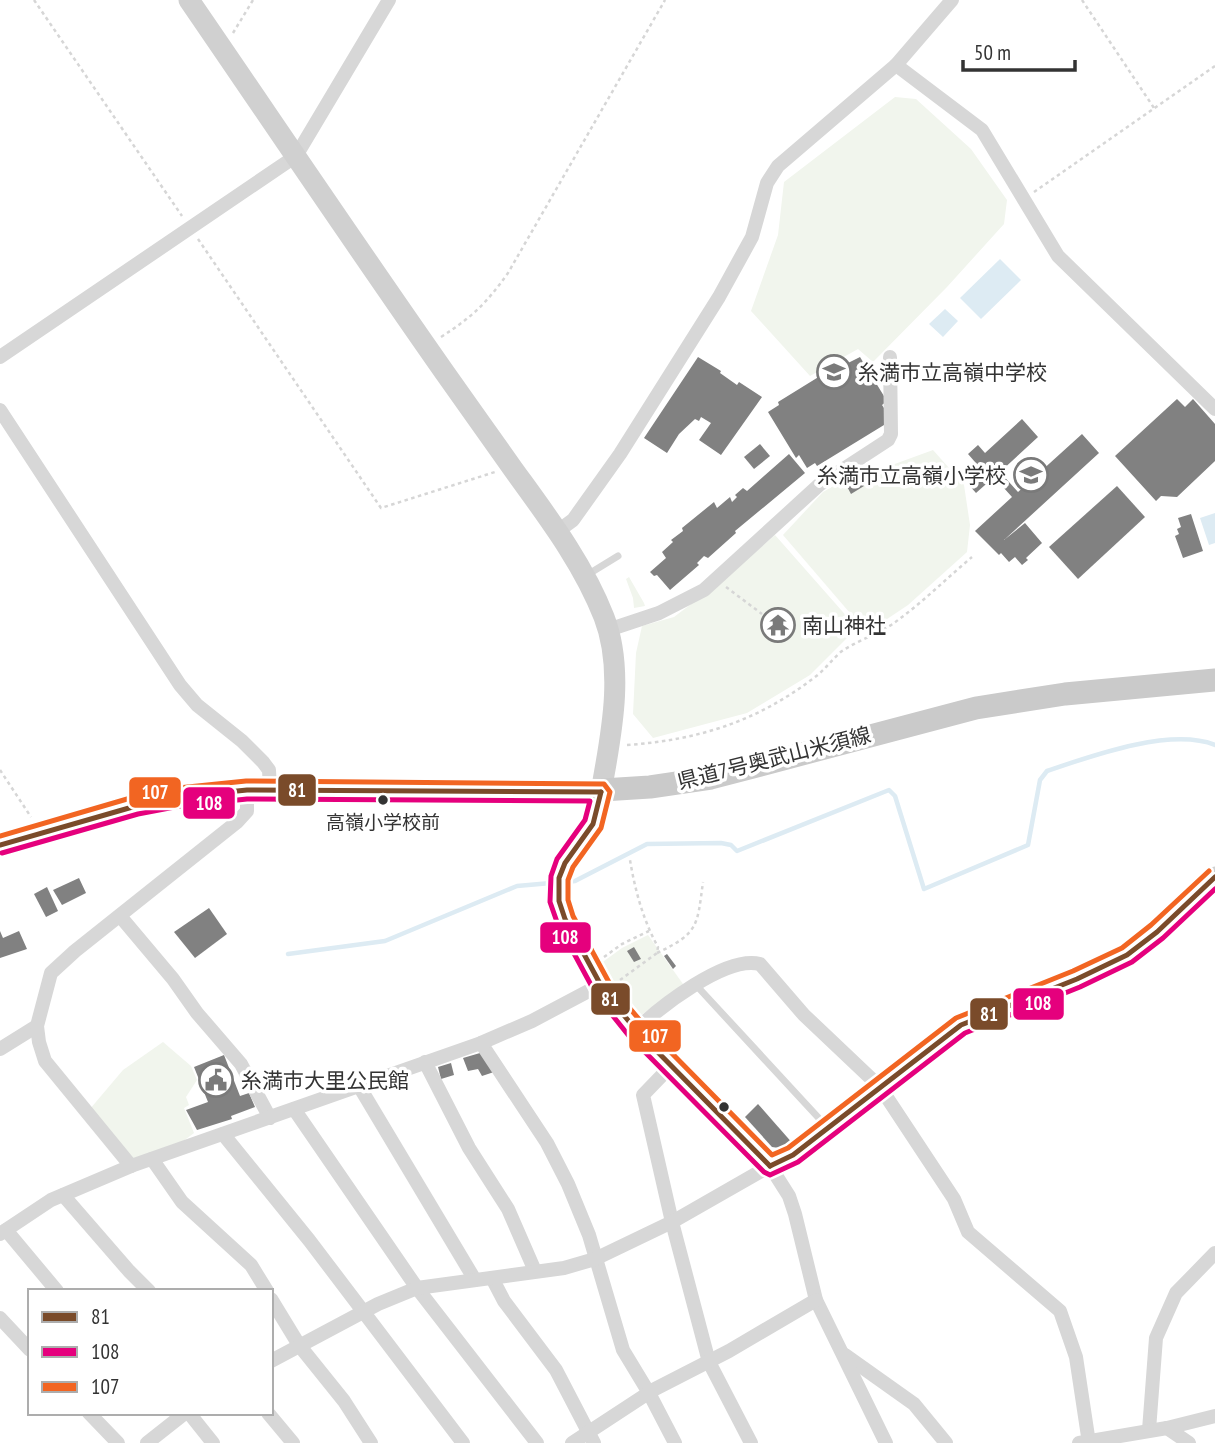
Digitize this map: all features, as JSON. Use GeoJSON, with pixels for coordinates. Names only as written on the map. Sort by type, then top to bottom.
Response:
{"type":"FeatureCollection","features":[{"type":"Feature","properties":{"kind":"main road","name":"県道7号奥武山米須線"},"geometry":{"type":"LineString","coordinates":[[0,845],[110,812],[179,797],[259,789],[601,792],[711,778],[976,708],[1065,694],[1215,680]]}},
{"type":"Feature","properties":{"kind":"street"},"geometry":{"type":"LineString","coordinates":[[189,0],[427,347],[558,531],[584,577],[608,630],[613,652],[614,694],[601,792],[593,824],[565,863],[559,878],[559,901],[565,919],[598,982],[636,1030],[770,1166],[789,1196],[816,1300],[886,1443]]}},
{"type":"Feature","properties":{"kind":"street"},"geometry":{"type":"LineString","coordinates":[[0,357],[296,156],[389,0]]}},
{"type":"Feature","properties":{"kind":"street"},"geometry":{"type":"LineString","coordinates":[[558,531],[573,520],[620,454],[719,297],[752,237],[768,183],[778,166],[896,65],[952,0]]}},
{"type":"Feature","properties":{"kind":"street"},"geometry":{"type":"LineString","coordinates":[[896,65],[982,130],[1058,256],[1215,410]]}},
{"type":"Feature","properties":{"kind":"street"},"geometry":{"type":"LineString","coordinates":[[608,630],[659,613],[704,590],[819,485],[888,440],[891,434],[890,357]]}},
{"type":"Feature","properties":{"kind":"street"},"geometry":{"type":"LineString","coordinates":[[0,410],[180,685],[197,705],[242,741],[269,770],[247,811],[237,822],[51,973],[37,1026],[45,1061],[131,1166]]}},
{"type":"Feature","properties":{"kind":"street"},"geometry":{"type":"LineString","coordinates":[[273,1360],[363,1311],[417,1288],[564,1268],[595,1259],[672,1222],[793,1155],[961,1025],[1077,979],[1127,955],[1157,932],[1215,877]]}},
{"type":"Feature","properties":{"kind":"street"},"geometry":{"type":"LineString","coordinates":[[120,916],[241,1064],[270,1118]]}},
{"type":"Feature","properties":{"kind":"street"},"geometry":{"type":"LineString","coordinates":[[636,1030],[695,984],[727,969],[760,964],[804,1015],[880,1087],[954,1199],[968,1232],[1060,1311],[1076,1357],[1085,1442],[1167,1428],[1215,1416]]}},
{"type":"Feature","properties":{"kind":"street"},"geometry":{"type":"LineString","coordinates":[[55,1289],[3,1232],[51,1200],[131,1166],[481,1043],[532,1021],[598,982]]}},
{"type":"Feature","properties":{"kind":"street"},"geometry":{"type":"LineString","coordinates":[[0,1049],[37,1026]]}},
{"type":"Feature","properties":{"kind":"street"},"geometry":{"type":"LineString","coordinates":[[481,1043],[547,1143],[568,1184],[589,1235],[622,1350],[649,1392],[675,1443]]}},
{"type":"Feature","properties":{"kind":"street"},"geometry":{"type":"LineString","coordinates":[[425,1062],[469,1148],[508,1209],[535,1271]]}},
{"type":"Feature","properties":{"kind":"street"},"geometry":{"type":"LineString","coordinates":[[671,1066],[643,1095],[672,1222],[709,1362],[751,1443]]}},
{"type":"Feature","properties":{"kind":"street"},"geometry":{"type":"LineString","coordinates":[[359,1086],[475,1280]]}},
{"type":"Feature","properties":{"kind":"street"},"geometry":{"type":"LineString","coordinates":[[294,1110],[417,1288],[537,1443]]}},
{"type":"Feature","properties":{"kind":"street"},"geometry":{"type":"LineString","coordinates":[[223,1134],[463,1443]]}},
{"type":"Feature","properties":{"kind":"street"},"geometry":{"type":"LineString","coordinates":[[152,1159],[181,1202],[251,1265],[266,1289]]}},
{"type":"Feature","properties":{"kind":"street"},"geometry":{"type":"LineString","coordinates":[[63,1195],[147,1289]]}},
{"type":"Feature","properties":{"kind":"street"},"geometry":{"type":"LineString","coordinates":[[1149,1430],[1156,1338],[1176,1293],[1215,1253]]}},
{"type":"Feature","properties":{"kind":"street"},"geometry":{"type":"LineString","coordinates":[[492,1278],[504,1301],[556,1370],[591,1438]]}},
{"type":"Feature","properties":{"kind":"street"},"geometry":{"type":"LineString","coordinates":[[572,1443],[591,1438],[649,1392],[709,1362],[816,1300]]}},
{"type":"Feature","properties":{"kind":"street"},"geometry":{"type":"LineString","coordinates":[[273,1302],[299,1345],[344,1401],[371,1443]]}},
{"type":"Feature","properties":{"kind":"street"},"geometry":{"type":"LineString","coordinates":[[0,1318],[28,1348]]}},
{"type":"Feature","properties":{"kind":"street"},"geometry":{"type":"LineString","coordinates":[[841,1352],[914,1404],[946,1443]]}},
{"type":"Feature","properties":{"kind":"street"},"geometry":{"type":"LineString","coordinates":[[91,1415],[118,1443]]}},
{"type":"Feature","properties":{"kind":"street"},"geometry":{"type":"LineString","coordinates":[[147,1443],[184,1415]]}},
{"type":"Feature","properties":{"kind":"street"},"geometry":{"type":"LineString","coordinates":[[189,1415],[213,1443]]}},
{"type":"Feature","properties":{"kind":"street"},"geometry":{"type":"LineString","coordinates":[[270,1415],[293,1443]]}},
{"type":"Feature","properties":{"kind":"street"},"geometry":{"type":"LineString","coordinates":[[1167,1428],[1189,1443]]}},
{"type":"Feature","properties":{"kind":"lane"},"geometry":{"type":"LineString","coordinates":[[584,577],[618,556]]}},
{"type":"Feature","properties":{"kind":"lane"},"geometry":{"type":"LineString","coordinates":[[695,984],[828,1127]]}},
{"type":"Feature","properties":{"kind":"path"},"geometry":{"type":"LineString","coordinates":[[34,0],[381,508],[512,467]]}},
{"type":"Feature","properties":{"kind":"path"},"geometry":{"type":"LineString","coordinates":[[223,50],[253,0]]}},
{"type":"Feature","properties":{"kind":"path"},"geometry":{"type":"LineString","coordinates":[[427,347],[472,316],[490,299],[508,273],[665,0]]}},
{"type":"Feature","properties":{"kind":"path"},"geometry":{"type":"LineString","coordinates":[[1082,0],[1154,108]]}},
{"type":"Feature","properties":{"kind":"path"},"geometry":{"type":"LineString","coordinates":[[1024,199],[1215,66]]}},
{"type":"Feature","properties":{"kind":"path"},"geometry":{"type":"LineString","coordinates":[[620,745],[653,743],[705,733],[747,720],[801,688],[842,652],[897,622],[972,557]]}},
{"type":"Feature","properties":{"kind":"path"},"geometry":{"type":"LineString","coordinates":[[730,591],[762,614]]}},
{"type":"Feature","properties":{"kind":"path"},"geometry":{"type":"LineString","coordinates":[[0,771],[40,832]]}},
{"type":"Feature","properties":{"kind":"path"},"geometry":{"type":"LineString","coordinates":[[630,860],[637,895],[658,947],[657,953]]}},
{"type":"Feature","properties":{"kind":"path"},"geometry":{"type":"LineString","coordinates":[[598,982],[684,940],[694,927],[701,905],[703,882]]}},
{"type":"Feature","properties":{"kind":"path"},"geometry":{"type":"LineString","coordinates":[[598,982],[622,944],[649,930]]}},
{"type":"Feature","properties":{"kind":"shaded area"},"geometry":{"type":"Polygon","coordinates":[[[895,97],[916,99],[971,149],[1007,200],[1004,224],[873,362],[858,349],[810,376],[751,311],[778,235],[784,182],[895,97]]]}},
{"type":"Feature","properties":{"kind":"shaded area"},"geometry":{"type":"Polygon","coordinates":[[[1000,259],[1021,280],[981,319],[960,298],[1000,259]]]}},
{"type":"Feature","properties":{"kind":"shaded area"},"geometry":{"type":"Polygon","coordinates":[[[945,309],[958,321],[943,337],[929,324],[945,309]]]}},
{"type":"Feature","properties":{"kind":"shaded area"},"geometry":{"type":"Polygon","coordinates":[[[933,450],[964,485],[970,525],[967,552],[908,605],[884,621],[862,627],[783,535],[823,492],[861,470],[881,469],[933,450]]]}},
{"type":"Feature","properties":{"kind":"shaded area"},"geometry":{"type":"Polygon","coordinates":[[[1215,513],[1215,543],[1209,545],[1200,518],[1215,513]]]}},
{"type":"Feature","properties":{"kind":"shaded area"},"geometry":{"type":"Polygon","coordinates":[[[775,535],[857,628],[810,675],[747,713],[653,738],[633,714],[636,653],[642,626],[674,617],[723,580],[775,535]]]}},
{"type":"Feature","properties":{"kind":"shaded area"},"geometry":{"type":"Polygon","coordinates":[[[629,577],[645,606],[634,608],[626,579],[629,577]]]}},
{"type":"Feature","properties":{"kind":"shaded area"},"geometry":{"type":"Polygon","coordinates":[[[648,935],[683,984],[640,1016],[600,964],[622,948],[648,935]]]}},
{"type":"Feature","properties":{"kind":"shaded area"},"geometry":{"type":"Polygon","coordinates":[[[163,1042],[191,1066],[197,1080],[186,1097],[189,1105],[184,1108],[194,1133],[182,1142],[132,1159],[90,1109],[123,1070],[163,1042]]]}},
{"type":"Feature","properties":{"kind":"building"},"geometry":{"type":"Polygon","coordinates":[[[698,357],[737,385],[739,382],[762,397],[721,455],[699,440],[711,423],[701,417],[679,434],[667,453],[644,438],[698,357]]]}},
{"type":"Feature","properties":{"kind":"building"},"geometry":{"type":"Polygon","coordinates":[[[860,357],[887,401],[882,405],[886,411],[884,425],[817,466],[815,463],[807,468],[799,455],[796,458],[768,412],[779,405],[778,402],[846,360],[848,363],[860,357]]]}},
{"type":"Feature","properties":{"kind":"building"},"geometry":{"type":"Polygon","coordinates":[[[1177,399],[1185,407],[1193,399],[1215,424],[1215,461],[1177,497],[1161,496],[1156,501],[1115,456],[1177,399]]]}},
{"type":"Feature","properties":{"kind":"building"},"geometry":{"type":"Polygon","coordinates":[[[1022,419],[1038,437],[1000,472],[1018,492],[1082,434],[1099,453],[1004,540],[1025,523],[1042,543],[1022,565],[1015,557],[1009,562],[1001,553],[999,555],[975,531],[1012,497],[994,477],[976,493],[960,475],[975,462],[968,454],[978,445],[985,453],[1022,419]]]}},
{"type":"Feature","properties":{"kind":"building"},"geometry":{"type":"Polygon","coordinates":[[[760,444],[770,456],[754,469],[744,457],[760,444]]]}},
{"type":"Feature","properties":{"kind":"building"},"geometry":{"type":"Polygon","coordinates":[[[789,454],[805,473],[735,531],[736,533],[708,558],[704,556],[697,563],[699,565],[670,590],[657,575],[654,576],[650,572],[666,558],[662,552],[673,542],[671,540],[683,531],[682,528],[714,502],[717,508],[730,497],[732,502],[743,488],[747,491],[789,454]]]}},
{"type":"Feature","properties":{"kind":"building"},"geometry":{"type":"Polygon","coordinates":[[[857,474],[864,486],[851,494],[844,481],[857,474]]]}},
{"type":"Feature","properties":{"kind":"building"},"geometry":{"type":"Polygon","coordinates":[[[1117,486],[1145,517],[1078,579],[1049,547],[1117,486]]]}},
{"type":"Feature","properties":{"kind":"building"},"geometry":{"type":"Polygon","coordinates":[[[1191,514],[1203,551],[1183,558],[1175,536],[1179,534],[1177,529],[1181,527],[1178,518],[1191,514]]]}},
{"type":"Feature","properties":{"kind":"building","name":"南山神社"},"geometry":{"type":"Polygon","coordinates":[[[777,615],[788,623],[779,635],[768,627],[777,615]]]}},
{"type":"Feature","properties":{"kind":"building"},"geometry":{"type":"Polygon","coordinates":[[[79,878],[86,893],[62,905],[53,890],[79,878]]]}},
{"type":"Feature","properties":{"kind":"building"},"geometry":{"type":"Polygon","coordinates":[[[47,887],[58,911],[46,917],[34,894],[47,887]]]}},
{"type":"Feature","properties":{"kind":"building"},"geometry":{"type":"Polygon","coordinates":[[[209,908],[227,934],[195,958],[174,932],[209,908]]]}},
{"type":"Feature","properties":{"kind":"building"},"geometry":{"type":"Polygon","coordinates":[[[0,931],[3,938],[19,931],[27,949],[0,958],[0,931]]]}},
{"type":"Feature","properties":{"kind":"building"},"geometry":{"type":"Polygon","coordinates":[[[634,947],[641,959],[634,962],[627,951],[634,947]]]}},
{"type":"Feature","properties":{"kind":"building"},"geometry":{"type":"Polygon","coordinates":[[[667,954],[676,966],[673,969],[664,956],[667,954]]]}},
{"type":"Feature","properties":{"kind":"building"},"geometry":{"type":"Polygon","coordinates":[[[480,1053],[494,1072],[482,1076],[478,1069],[468,1071],[463,1058],[480,1053]]]}},
{"type":"Feature","properties":{"kind":"building","name":"糸満市大里公民館"},"geometry":{"type":"Polygon","coordinates":[[[224,1055],[240,1096],[249,1093],[255,1107],[231,1116],[232,1119],[197,1130],[186,1110],[208,1102],[194,1067],[224,1055]]]}},
{"type":"Feature","properties":{"kind":"building"},"geometry":{"type":"Polygon","coordinates":[[[451,1063],[454,1075],[441,1079],[438,1067],[451,1063]]]}},
{"type":"Feature","properties":{"kind":"building"},"geometry":{"type":"Polygon","coordinates":[[[758,1104],[794,1145],[786,1149],[772,1147],[745,1117],[758,1104]]]}},
{"type":"Feature","properties":{"kind":"waterway"},"geometry":{"type":"LineString","coordinates":[[567,882],[575,881],[647,844],[721,843],[731,845],[737,851],[889,790],[895,796],[924,889],[1028,845],[1040,780],[1047,771],[1108,751],[1154,741],[1197,740],[1215,745]]}},
{"type":"Feature","properties":{"kind":"waterway"},"geometry":{"type":"LineString","coordinates":[[288,954],[385,941],[517,886],[551,883]]}},
{"type":"Feature","properties":{"kind":"transit line","name":"107"},"geometry":{"type":"LineString","coordinates":[[0,836],[134,797],[178,788],[246,781],[604,784],[610,792],[601,828],[573,867],[568,880],[568,900],[573,916],[611,986],[643,1024],[772,1155],[788,1148],[956,1018],[1073,971],[1122,948],[1209,871]]}},
{"type":"Feature","properties":{"kind":"transit line","name":"81"},"geometry":{"type":"LineString","coordinates":[[0,845],[136,806],[179,797],[247,790],[601,792]]}},
{"type":"Feature","properties":{"kind":"transit line","name":"81"},"geometry":{"type":"LineString","coordinates":[[601,792],[593,824],[565,863],[559,878],[559,901],[565,919],[604,991],[636,1030],[770,1166]]}},
{"type":"Feature","properties":{"kind":"transit line","name":"108"},"geometry":{"type":"LineString","coordinates":[[2,853],[138,814],[180,806],[247,799],[590,801],[585,820],[557,859],[551,876],[550,902],[557,922],[597,996],[629,1036],[770,1175],[798,1162],[965,1033],[1080,987],[1132,962],[1163,938],[1215,889]]}},
{"type":"Feature","properties":{"kind":"transit line","name":"81"},"geometry":{"type":"LineString","coordinates":[[770,1166],[793,1155],[961,1025],[1077,979],[1127,955],[1157,932],[1215,877]]}},
{"type":"Feature","properties":{"kind":"place","name":"糸満市立高嶺中学校"},"geometry":{"type":"Point","coordinates":[834,372]}},
{"type":"Feature","properties":{"kind":"place","name":"糸満市立高嶺小学校"},"geometry":{"type":"Point","coordinates":[1031,475]}},
{"type":"Feature","properties":{"kind":"place","name":"南山神社"},"geometry":{"type":"Point","coordinates":[778,625]}},
{"type":"Feature","properties":{"kind":"place","name":"高嶺小学校前"},"geometry":{"type":"Point","coordinates":[383,800]}},
{"type":"Feature","properties":{"kind":"place","name":"糸満市大里公民館"},"geometry":{"type":"Point","coordinates":[216,1080]}}]}
